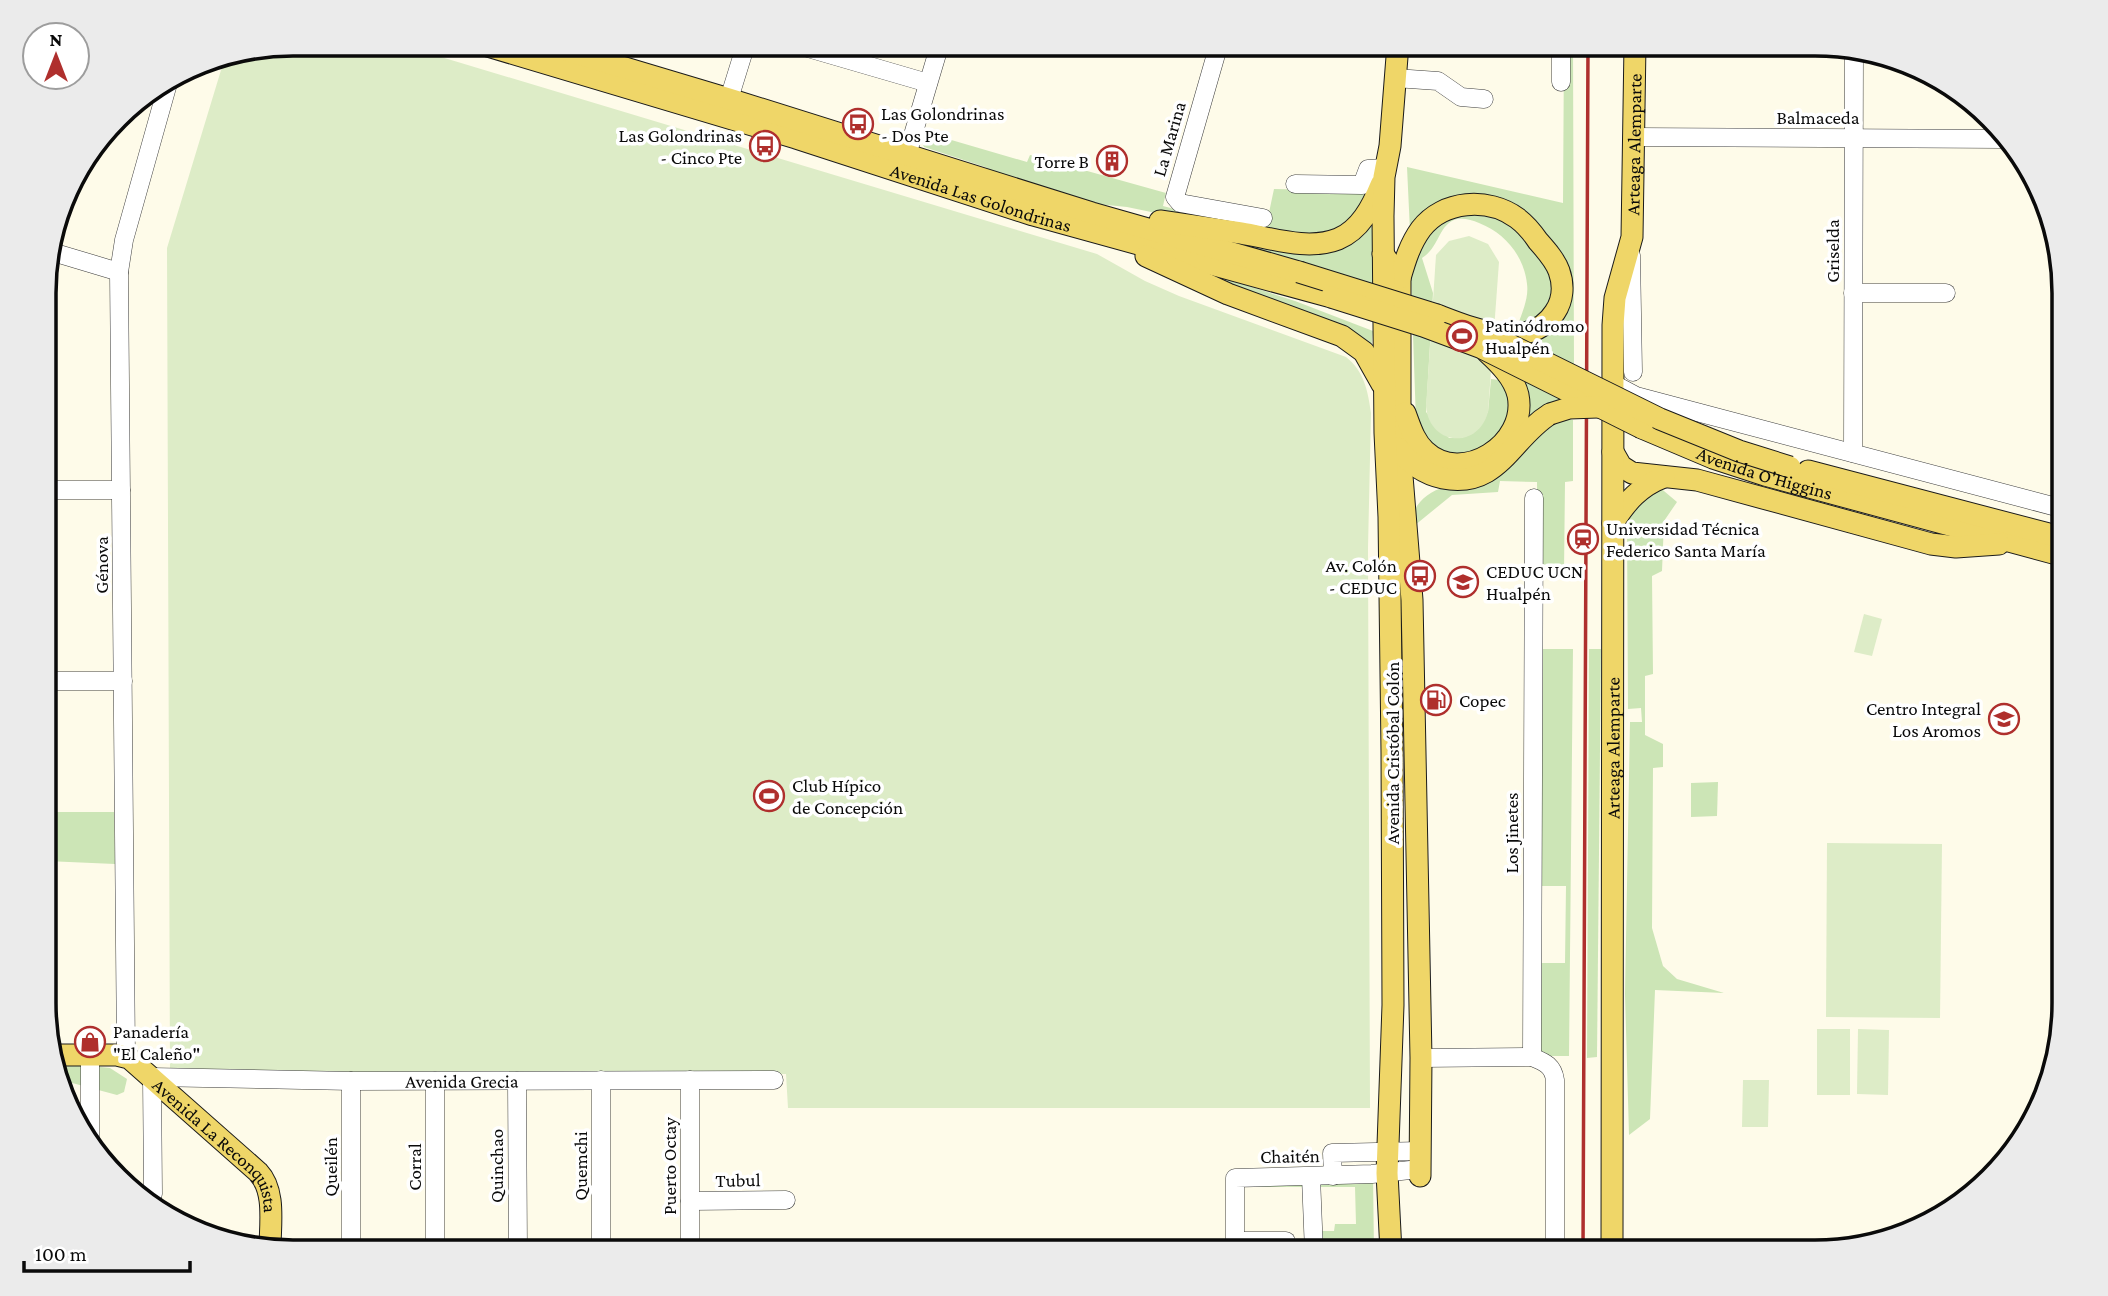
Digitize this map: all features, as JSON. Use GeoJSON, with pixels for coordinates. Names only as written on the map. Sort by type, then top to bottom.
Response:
{"type":"FeatureCollection","features":[{"type":"Feature","properties":{"kind":"main road","name":"Avenida Las Golondrinas"},"geometry":{"type":"LineString","coordinates":[[521,56],[1110,237],[1392,300],[1482,340]]}},
{"type":"Feature","properties":{"kind":"main road","name":"Avenida Las Golondrinas"},"geometry":{"type":"LineString","coordinates":[[588,56],[1300,280]]}},
{"type":"Feature","properties":{"kind":"main road","name":"Avenida Cristóbal Colón"},"geometry":{"type":"LineString","coordinates":[[1397,56],[1390,146],[1385,172],[1384,254],[1393,393],[1412,600],[1421,1058],[1420,1166]]}},
{"type":"Feature","properties":{"kind":"main road","name":"Arteaga Alemparte"},"geometry":{"type":"LineString","coordinates":[[1612,1239],[1614,312],[1631,245],[1635,56]]}},
{"type":"Feature","properties":{"kind":"main road"},"geometry":{"type":"LineString","coordinates":[[707,111],[721,107],[729,99]]}},
{"type":"Feature","properties":{"kind":"main road"},"geometry":{"type":"LineString","coordinates":[[1092,213],[1318,244],[1337,239],[1357,226],[1374,201],[1385,172]]}},
{"type":"Feature","properties":{"kind":"main road"},"geometry":{"type":"LineString","coordinates":[[1110,237],[1200,282],[1350,341],[1368,357],[1393,393],[1409,426],[1426,452],[1444,462],[1477,462],[1489,455],[1511,433],[1519,410],[1518,394],[1507,373],[1482,340],[1540,327],[1552,316],[1560,301],[1562,286],[1559,271],[1528,228],[1516,217],[1500,209],[1464,205],[1447,209],[1432,218],[1413,241],[1400,278]]}},
{"type":"Feature","properties":{"kind":"main road"},"geometry":{"type":"LineString","coordinates":[[1384,254],[1400,278]]}},
{"type":"Feature","properties":{"kind":"main road","name":"Avenida Cristóbal Colón"},"geometry":{"type":"LineString","coordinates":[[1391,1239],[1388,1163],[1393,1005],[1391,599],[1385,418],[1393,393],[1400,278]]}},
{"type":"Feature","properties":{"kind":"main road","name":"Avenida O'Higgins"},"geometry":{"type":"LineString","coordinates":[[1482,340],[1600,407],[1695,451],[2051,535]]}},
{"type":"Feature","properties":{"kind":"main road","name":"Avenida O'Higgins"},"geometry":{"type":"LineString","coordinates":[[1482,340],[1791,474],[2051,553]]}},
{"type":"Feature","properties":{"kind":"main road"},"geometry":{"type":"LineString","coordinates":[[1385,418],[1400,451],[1419,468],[1445,478],[1468,478],[1490,471],[1538,422],[1550,414],[1569,408],[1600,407]]}},
{"type":"Feature","properties":{"kind":"main road"},"geometry":{"type":"LineString","coordinates":[[1613,452],[1619,464],[1628,472],[1697,480],[1931,544],[1956,547],[2018,544]]}},
{"type":"Feature","properties":{"kind":"main road"},"geometry":{"type":"LineString","coordinates":[[1613,523],[1632,496],[1664,477]]}},
{"type":"Feature","properties":{"kind":"main road"},"geometry":{"type":"LineString","coordinates":[[1406,514],[1415,496],[1445,478]]}},
{"type":"Feature","properties":{"kind":"main road"},"geometry":{"type":"LineString","coordinates":[[62,1055],[126,1056]]}},
{"type":"Feature","properties":{"kind":"main road","name":"Avenida La Reconquista"},"geometry":{"type":"LineString","coordinates":[[126,1056],[263,1177],[270,1193],[270,1239]]}},
{"type":"Feature","properties":{"kind":"street"},"geometry":{"type":"LineString","coordinates":[[729,99],[742,56]]}},
{"type":"Feature","properties":{"kind":"street"},"geometry":{"type":"LineString","coordinates":[[836,56],[929,83]]}},
{"type":"Feature","properties":{"kind":"street"},"geometry":{"type":"LineString","coordinates":[[907,155],[937,56]]}},
{"type":"Feature","properties":{"kind":"street","name":"La Marina"},"geometry":{"type":"LineString","coordinates":[[1216,56],[1175,197],[1180,203],[1263,218]]}},
{"type":"Feature","properties":{"kind":"street"},"geometry":{"type":"LineString","coordinates":[[1561,56],[1561,82]]}},
{"type":"Feature","properties":{"kind":"street","name":"Griselda"},"geometry":{"type":"LineString","coordinates":[[1853,453],[1854,60]]}},
{"type":"Feature","properties":{"kind":"street"},"geometry":{"type":"LineString","coordinates":[[1395,78],[1438,81],[1461,97],[1484,99]]}},
{"type":"Feature","properties":{"kind":"street","name":"Génova"},"geometry":{"type":"LineString","coordinates":[[126,1056],[120,272],[124,240],[165,94]]}},
{"type":"Feature","properties":{"kind":"street","name":"Balmaceda"},"geometry":{"type":"LineString","coordinates":[[1633,137],[1995,139]]}},
{"type":"Feature","properties":{"kind":"street"},"geometry":{"type":"LineString","coordinates":[[1294,184],[1362,185],[1368,169],[1385,172]]}},
{"type":"Feature","properties":{"kind":"street","name":"Arteaga Alemparte"},"geometry":{"type":"LineString","coordinates":[[1631,245],[1633,372]]}},
{"type":"Feature","properties":{"kind":"street"},"geometry":{"type":"LineString","coordinates":[[60,254],[120,272]]}},
{"type":"Feature","properties":{"kind":"street"},"geometry":{"type":"LineString","coordinates":[[1853,293],[1946,293]]}},
{"type":"Feature","properties":{"kind":"street","name":"Avenida O'Higgins"},"geometry":{"type":"LineString","coordinates":[[1613,382],[1636,396],[2051,506]]}},
{"type":"Feature","properties":{"kind":"street"},"geometry":{"type":"LineString","coordinates":[[56,490],[121,490]]}},
{"type":"Feature","properties":{"kind":"street","name":"Los Jinetes"},"geometry":{"type":"LineString","coordinates":[[1532,1057],[1534,498]]}},
{"type":"Feature","properties":{"kind":"street"},"geometry":{"type":"LineString","coordinates":[[56,681],[123,681]]}},
{"type":"Feature","properties":{"kind":"street"},"geometry":{"type":"LineString","coordinates":[[90,1055],[90,1125]]}},
{"type":"Feature","properties":{"kind":"street"},"geometry":{"type":"LineString","coordinates":[[1421,1058],[1532,1057],[1548,1064],[1555,1080],[1555,1239]]}},
{"type":"Feature","properties":{"kind":"street"},"geometry":{"type":"LineString","coordinates":[[152,1077],[153,1194]]}},
{"type":"Feature","properties":{"kind":"street","name":"Avenida Grecia"},"geometry":{"type":"LineString","coordinates":[[152,1077],[351,1081],[774,1080]]}},
{"type":"Feature","properties":{"kind":"street","name":"Quemchi"},"geometry":{"type":"LineString","coordinates":[[601,1080],[601,1240]]}},
{"type":"Feature","properties":{"kind":"street","name":"Puerto Octay"},"geometry":{"type":"LineString","coordinates":[[690,1080],[690,1240]]}},
{"type":"Feature","properties":{"kind":"street","name":"Queilén"},"geometry":{"type":"LineString","coordinates":[[351,1081],[351,1240]]}},
{"type":"Feature","properties":{"kind":"street","name":"Corral"},"geometry":{"type":"LineString","coordinates":[[435,1081],[435,1240]]}},
{"type":"Feature","properties":{"kind":"street","name":"Quinchao"},"geometry":{"type":"LineString","coordinates":[[517,1081],[518,1240]]}},
{"type":"Feature","properties":{"kind":"street"},"geometry":{"type":"LineString","coordinates":[[1333,1176],[1332,1153],[1420,1166]]}},
{"type":"Feature","properties":{"kind":"street","name":"Chaitén"},"geometry":{"type":"LineString","coordinates":[[1235,1239],[1235,1178],[1333,1176],[1388,1163]]}},
{"type":"Feature","properties":{"kind":"street"},"geometry":{"type":"LineString","coordinates":[[1311,1177],[1313,1239]]}},
{"type":"Feature","properties":{"kind":"street","name":"Tubul"},"geometry":{"type":"LineString","coordinates":[[690,1201],[786,1200]]}},
{"type":"Feature","properties":{"kind":"green space","name":"Club Hípico de Concepción"},"geometry":{"type":"Polygon","coordinates":[[[293,56],[438,56],[1097,254],[1145,281],[1179,296],[1346,357],[1364,382],[1371,413],[1368,548],[1370,1108],[788,1108],[786,1074],[170,1076],[167,248],[222,67],[262,58],[293,56]]]}},
{"type":"Feature","properties":{"kind":"green space"},"geometry":{"type":"Polygon","coordinates":[[[1564,56],[1573,56],[1574,370],[1539,351],[1535,337],[1567,285],[1497,200],[1410,231],[1407,167],[1563,203],[1564,56]]]}},
{"type":"Feature","properties":{"kind":"green space"},"geometry":{"type":"Polygon","coordinates":[[[924,132],[1027,162],[1030,155],[1166,193],[1163,206],[1182,211],[1267,222],[1274,189],[1369,191],[1362,210],[1340,232],[1311,236],[1097,204],[999,175],[985,167],[924,147],[921,140],[924,132]]]}},
{"type":"Feature","properties":{"kind":"green space"},"geometry":{"type":"Polygon","coordinates":[[[1501,214],[1535,249],[1550,274],[1552,288],[1541,320],[1517,327],[1527,295],[1525,274],[1512,247],[1488,227],[1466,219],[1457,219],[1446,226],[1422,258],[1433,293],[1426,412],[1449,438],[1462,438],[1488,412],[1491,379],[1499,380],[1514,399],[1514,410],[1496,441],[1462,458],[1426,443],[1416,422],[1411,276],[1418,243],[1446,215],[1501,214]]]}},
{"type":"Feature","properties":{"kind":"green space"},"geometry":{"type":"Polygon","coordinates":[[[1373,221],[1373,284],[1190,233],[1316,250],[1373,221]]]}},
{"type":"Feature","properties":{"kind":"green space","name":"Patinódromo Hualpén"},"geometry":{"type":"Polygon","coordinates":[[[1469,236],[1488,244],[1499,262],[1488,412],[1475,433],[1454,438],[1436,429],[1429,419],[1426,406],[1436,255],[1449,241],[1469,236]]]}},
{"type":"Feature","properties":{"kind":"green space"},"geometry":{"type":"Polygon","coordinates":[[[1181,264],[1295,301],[1373,331],[1371,351],[1181,264]]]}},
{"type":"Feature","properties":{"kind":"green space"},"geometry":{"type":"Polygon","coordinates":[[[1521,378],[1565,401],[1522,428],[1521,378]]]}},
{"type":"Feature","properties":{"kind":"green space"},"geometry":{"type":"Polygon","coordinates":[[[1565,417],[1573,420],[1573,481],[1565,482],[1564,572],[1538,572],[1537,482],[1500,481],[1498,492],[1452,495],[1409,530],[1416,508],[1425,497],[1446,487],[1535,431],[1565,417]]]}},
{"type":"Feature","properties":{"kind":"green space"},"geometry":{"type":"Polygon","coordinates":[[[1658,486],[1677,502],[1664,521],[1662,571],[1652,576],[1653,674],[1645,676],[1645,735],[1663,744],[1663,767],[1653,768],[1652,928],[1663,966],[1677,979],[1724,993],[1655,990],[1650,1119],[1629,1135],[1625,994],[1630,722],[1642,722],[1641,708],[1628,709],[1627,521],[1634,504],[1658,486]]]}},
{"type":"Feature","properties":{"kind":"green space"},"geometry":{"type":"Polygon","coordinates":[[[1864,614],[1882,619],[1872,656],[1854,652],[1864,614]]]}},
{"type":"Feature","properties":{"kind":"green space"},"geometry":{"type":"Polygon","coordinates":[[[1539,649],[1573,649],[1569,1056],[1539,1056],[1538,963],[1565,963],[1566,886],[1538,886],[1539,649]]]}},
{"type":"Feature","properties":{"kind":"green space"},"geometry":{"type":"Polygon","coordinates":[[[1589,649],[1601,649],[1597,1057],[1587,1058],[1589,649]]]}},
{"type":"Feature","properties":{"kind":"green space"},"geometry":{"type":"Polygon","coordinates":[[[1718,782],[1717,816],[1691,817],[1691,783],[1718,782]]]}},
{"type":"Feature","properties":{"kind":"green space"},"geometry":{"type":"Polygon","coordinates":[[[56,812],[114,812],[115,864],[56,861],[56,812]]]}},
{"type":"Feature","properties":{"kind":"green space"},"geometry":{"type":"Polygon","coordinates":[[[1827,843],[1942,844],[1940,1018],[1826,1017],[1827,843]]]}},
{"type":"Feature","properties":{"kind":"green space"},"geometry":{"type":"Polygon","coordinates":[[[1817,1029],[1850,1029],[1850,1095],[1817,1095],[1817,1029]]]}},
{"type":"Feature","properties":{"kind":"green space"},"geometry":{"type":"Polygon","coordinates":[[[1858,1029],[1889,1030],[1888,1095],[1857,1094],[1858,1029]]]}},
{"type":"Feature","properties":{"kind":"green space"},"geometry":{"type":"Polygon","coordinates":[[[64,1063],[110,1068],[127,1079],[124,1092],[117,1095],[70,1082],[64,1063]]]}},
{"type":"Feature","properties":{"kind":"green space"},"geometry":{"type":"Polygon","coordinates":[[[1743,1080],[1769,1080],[1768,1127],[1742,1127],[1743,1080]]]}},
{"type":"Feature","properties":{"kind":"green space"},"geometry":{"type":"Polygon","coordinates":[[[1255,1176],[1373,1176],[1374,1239],[1322,1239],[1322,1231],[1334,1231],[1335,1224],[1356,1224],[1355,1187],[1256,1187],[1255,1176]]]}},
{"type":"Feature","properties":{"kind":"railway"},"geometry":{"type":"LineString","coordinates":[[1583,1239],[1588,56]]}},
{"type":"Feature","properties":{"kind":"place","name":"Las Golondrinas - Dos Pte"},"geometry":{"type":"Point","coordinates":[858,124]}},
{"type":"Feature","properties":{"kind":"place","name":"Las Golondrinas - Cinco Pte"},"geometry":{"type":"Point","coordinates":[765,146]}},
{"type":"Feature","properties":{"kind":"place","name":"Torre B"},"geometry":{"type":"Point","coordinates":[1112,161]}},
{"type":"Feature","properties":{"kind":"place","name":"Patinódromo Hualpén"},"geometry":{"type":"Point","coordinates":[1462,336]}},
{"type":"Feature","properties":{"kind":"place","name":"Universidad Técnica Federico Santa María"},"geometry":{"type":"Point","coordinates":[1583,539]}},
{"type":"Feature","properties":{"kind":"place","name":"Av. Colón - CEDUC"},"geometry":{"type":"Point","coordinates":[1420,576]}},
{"type":"Feature","properties":{"kind":"place","name":"CEDUC UCN Hualpén"},"geometry":{"type":"Point","coordinates":[1463,582]}},
{"type":"Feature","properties":{"kind":"place","name":"Copec"},"geometry":{"type":"Point","coordinates":[1436,700]}},
{"type":"Feature","properties":{"kind":"place","name":"Centro Integral Los Aromos"},"geometry":{"type":"Point","coordinates":[2004,719]}},
{"type":"Feature","properties":{"kind":"place","name":"Club Hípico de Concepción"},"geometry":{"type":"Point","coordinates":[769,796]}},
{"type":"Feature","properties":{"kind":"place","name":"Panadería \"El Caleño\""},"geometry":{"type":"Point","coordinates":[90,1042]}}]}
